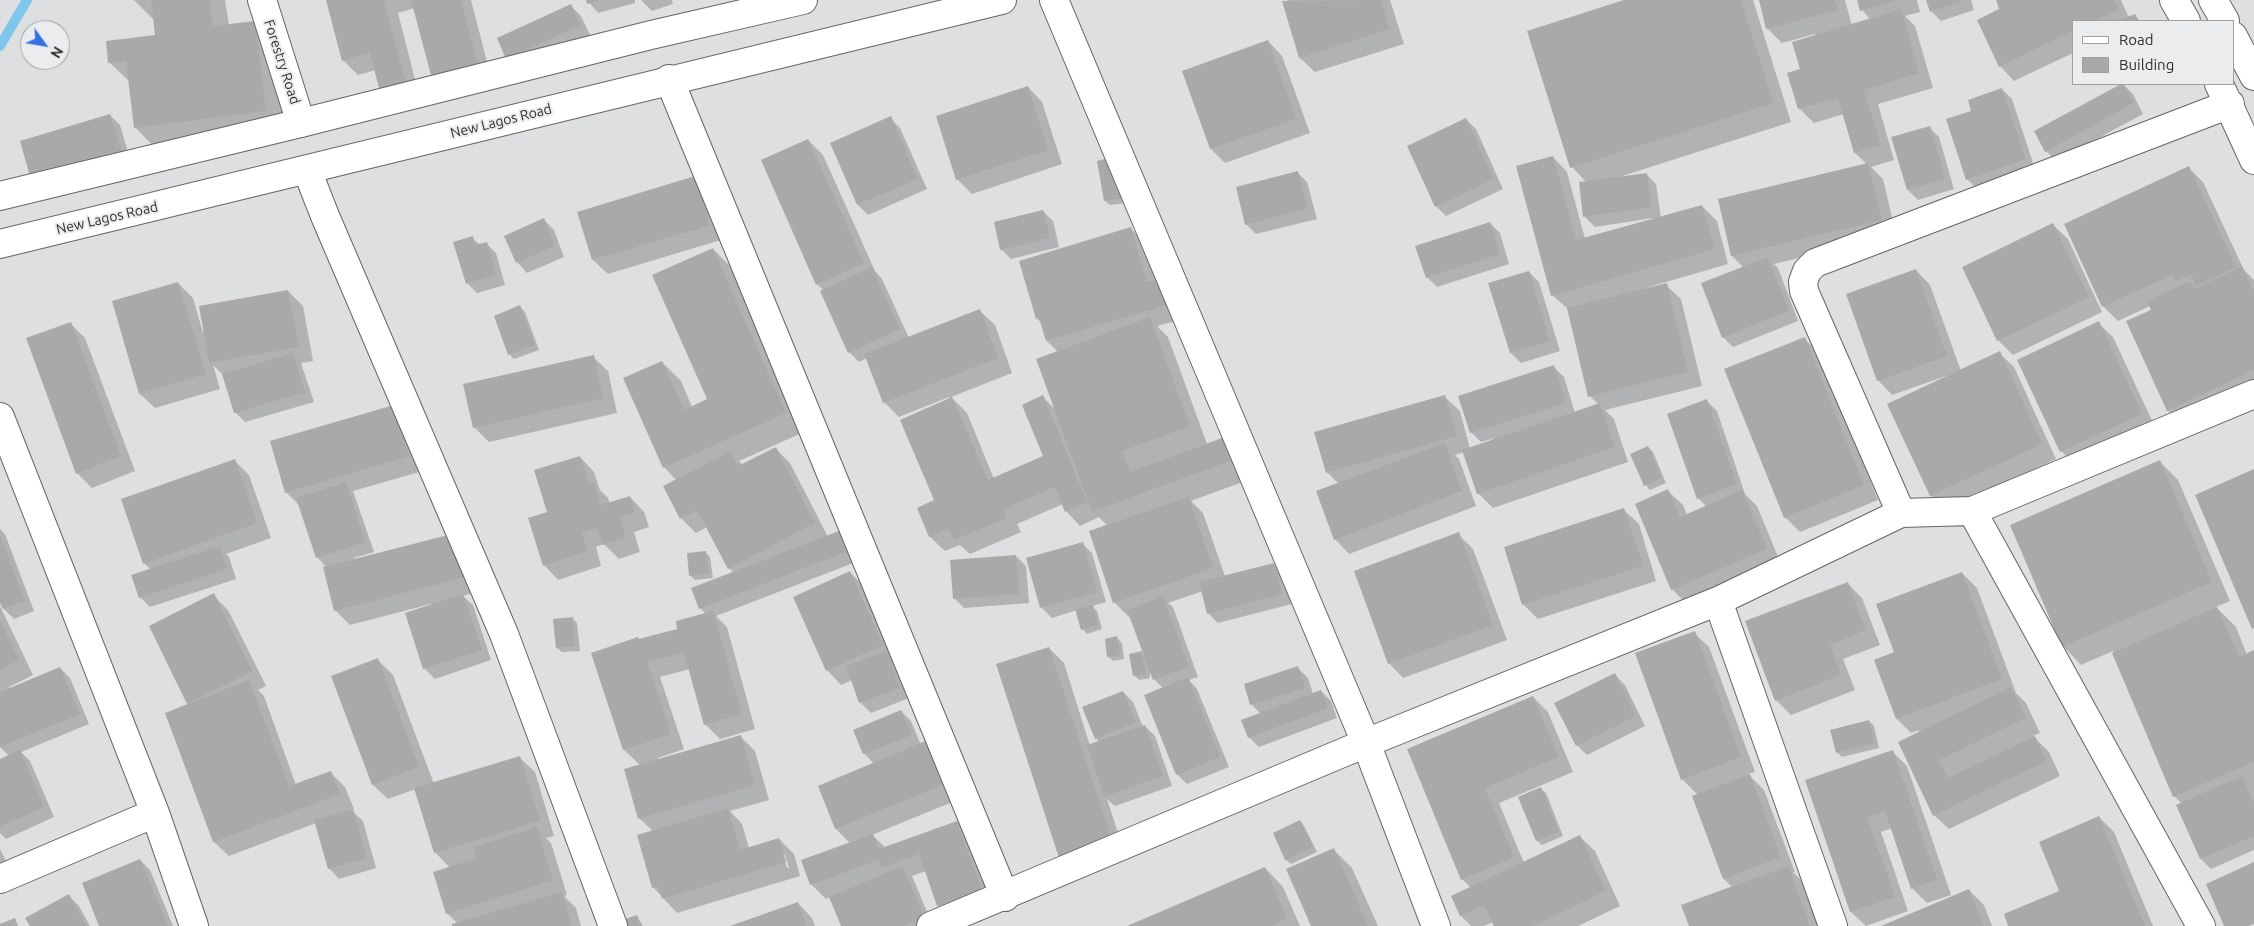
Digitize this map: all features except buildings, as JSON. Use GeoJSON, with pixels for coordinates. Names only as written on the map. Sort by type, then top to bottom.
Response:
{"type":"FeatureCollection","features":[{"type":"Feature","properties":{"kind":"street","name":"Forestry Road"},"geometry":{"type":"LineString","coordinates":[[262,0],[301,123]]}},
{"type":"Feature","properties":{"kind":"street"},"geometry":{"type":"LineString","coordinates":[[0,196],[651,35],[803,0]]}},
{"type":"Feature","properties":{"kind":"street","name":"New Lagos Road"},"geometry":{"type":"LineString","coordinates":[[0,244],[1002,0]]}},
{"type":"Feature","properties":{"kind":"street"},"geometry":{"type":"LineString","coordinates":[[1054,0],[1366,743],[1436,926]]}},
{"type":"Feature","properties":{"kind":"street"},"geometry":{"type":"LineString","coordinates":[[2174,0],[2185,20]]}},
{"type":"Feature","properties":{"kind":"street"},"geometry":{"type":"LineString","coordinates":[[2214,0],[2224,20]]}},
{"type":"Feature","properties":{"kind":"street"},"geometry":{"type":"LineString","coordinates":[[2234,38],[2254,76]]}},
{"type":"Feature","properties":{"kind":"street"},"geometry":{"type":"LineString","coordinates":[[669,80],[1005,897]]}},
{"type":"Feature","properties":{"kind":"street"},"geometry":{"type":"LineString","coordinates":[[1901,513],[1804,291],[1802,282],[1806,271],[1815,263],[2225,94],[2254,160]]}},
{"type":"Feature","properties":{"kind":"street"},"geometry":{"type":"LineString","coordinates":[[308,170],[325,216],[504,634],[613,926]]}},
{"type":"Feature","properties":{"kind":"street"},"geometry":{"type":"LineString","coordinates":[[931,926],[1005,897],[1366,743],[1718,601],[1901,513],[1972,511],[2254,394]]}},
{"type":"Feature","properties":{"kind":"street"},"geometry":{"type":"LineString","coordinates":[[2,430],[155,813],[194,926]]}},
{"type":"Feature","properties":{"kind":"street"},"geometry":{"type":"LineString","coordinates":[[1972,511],[2201,926]]}},
{"type":"Feature","properties":{"kind":"street"},"geometry":{"type":"LineString","coordinates":[[1718,601],[1833,926]]}},
{"type":"Feature","properties":{"kind":"street"},"geometry":{"type":"LineString","coordinates":[[0,878],[155,813]]}},
{"type":"Feature","properties":{"kind":"waterway"},"geometry":{"type":"LineString","coordinates":[[0,46],[27,0]]}}]}
